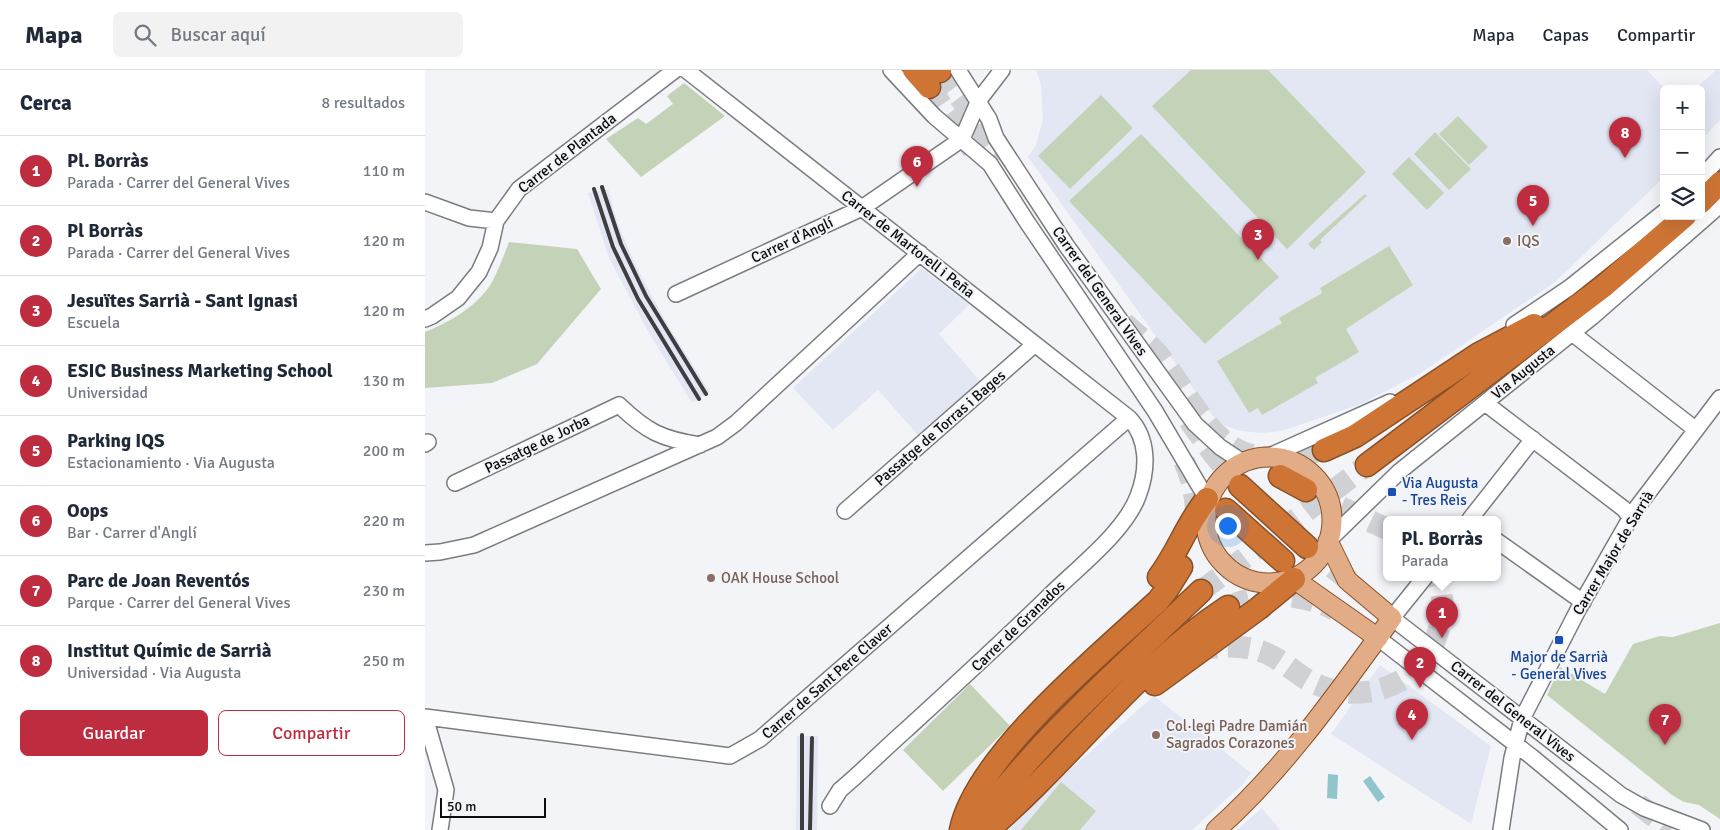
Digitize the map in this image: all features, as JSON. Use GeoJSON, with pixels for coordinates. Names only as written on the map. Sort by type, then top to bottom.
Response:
{"type":"FeatureCollection","features":[{"type":"Feature","properties":{"kind":"highway"},"geometry":{"type":"LineString","coordinates":[[914,70],[942,75]]}},
{"type":"Feature","properties":{"kind":"highway"},"geometry":{"type":"LineString","coordinates":[[1705,198],[1720,184]]}},
{"type":"Feature","properties":{"kind":"highway"},"geometry":{"type":"LineString","coordinates":[[1367,465],[1604,286],[1680,220]]}},
{"type":"Feature","properties":{"kind":"highway"},"geometry":{"type":"LineString","coordinates":[[1324,450],[1355,436],[1479,354],[1530,326],[1574,308]]}},
{"type":"Feature","properties":{"kind":"highway"},"geometry":{"type":"LineString","coordinates":[[1279,476],[1306,490]]}},
{"type":"Feature","properties":{"kind":"highway"},"geometry":{"type":"LineString","coordinates":[[1240,486],[1317,544]]}},
{"type":"Feature","properties":{"kind":"highway"},"geometry":{"type":"LineString","coordinates":[[1041,779],[1115,721],[1156,683],[1259,608],[1288,570],[1217,505],[1190,523],[1169,563],[1145,595],[1089,650],[1066,687]]}},
{"type":"Feature","properties":{"kind":"highway"},"geometry":{"type":"LineString","coordinates":[[961,830],[963,821],[987,774],[1066,687],[1157,601],[1181,567]]}},
{"type":"Feature","properties":{"kind":"highway"},"geometry":{"type":"LineString","coordinates":[[972,830],[1005,786],[1083,703],[1201,591]]}},
{"type":"Feature","properties":{"kind":"highway"},"geometry":{"type":"LineString","coordinates":[[988,830],[1011,811],[1157,664],[1203,623],[1228,607]]}},
{"type":"Feature","properties":{"kind":"highway"},"geometry":{"type":"LineString","coordinates":[[1157,664],[1184,653]]}},
{"type":"Feature","properties":{"kind":"main road"},"geometry":{"type":"LineString","coordinates":[[1265,458],[1292,461],[1316,478],[1326,494],[1331,512],[1317,544],[1315,564],[1288,570],[1278,582],[1261,583],[1239,576],[1227,568],[1218,558],[1207,532],[1217,505],[1221,479],[1244,463],[1265,458]]}},
{"type":"Feature","properties":{"kind":"main road","name":"Carrer del General Vives"},"geometry":{"type":"LineString","coordinates":[[1317,544],[1347,580],[1392,618]]}},
{"type":"Feature","properties":{"kind":"main road","name":"Carrer del General Vives"},"geometry":{"type":"LineString","coordinates":[[1288,570],[1378,638]]}},
{"type":"Feature","properties":{"kind":"main road"},"geometry":{"type":"LineString","coordinates":[[1217,830],[1271,775],[1392,618]]}},
{"type":"Feature","properties":{"kind":"street","name":"Carrer de Plantada"},"geometry":{"type":"LineString","coordinates":[[425,319],[458,298],[479,272],[490,248],[496,221],[519,190],[675,70]]}},
{"type":"Feature","properties":{"kind":"street","name":"Carrer de Martorell i Peña"},"geometry":{"type":"LineString","coordinates":[[687,70],[1129,418]]}},
{"type":"Feature","properties":{"kind":"street","name":"Carrer del General Vives"},"geometry":{"type":"LineString","coordinates":[[891,70],[934,116],[990,164],[1217,505]]}},
{"type":"Feature","properties":{"kind":"street"},"geometry":{"type":"LineString","coordinates":[[962,139],[979,100],[1002,70]]}},
{"type":"Feature","properties":{"kind":"street","name":"Carrer del General Vives"},"geometry":{"type":"LineString","coordinates":[[942,75],[979,100],[996,138],[1066,245],[1195,424],[1220,447],[1244,463]]}},
{"type":"Feature","properties":{"kind":"street","name":"Carrer d'Anglí"},"geometry":{"type":"LineString","coordinates":[[676,294],[862,208],[962,139]]}},
{"type":"Feature","properties":{"kind":"street"},"geometry":{"type":"LineString","coordinates":[[1704,175],[1720,158]]}},
{"type":"Feature","properties":{"kind":"street"},"geometry":{"type":"LineString","coordinates":[[425,202],[469,218],[496,221]]}},
{"type":"Feature","properties":{"kind":"street","name":"Via Augusta"},"geometry":{"type":"LineString","coordinates":[[1317,544],[1400,470],[1572,333],[1674,247],[1720,205]]}},
{"type":"Feature","properties":{"kind":"street"},"geometry":{"type":"LineString","coordinates":[[1265,458],[1377,409],[1436,376],[1569,288],[1660,215]]}},
{"type":"Feature","properties":{"kind":"street"},"geometry":{"type":"LineString","coordinates":[[425,553],[474,545],[717,437],[735,423],[920,253]]}},
{"type":"Feature","properties":{"kind":"street"},"geometry":{"type":"LineString","coordinates":[[1572,333],[1695,429]]}},
{"type":"Feature","properties":{"kind":"street","name":"Passatge de Torras i Bages"},"geometry":{"type":"LineString","coordinates":[[845,511],[1035,344]]}},
{"type":"Feature","properties":{"kind":"street","name":"Carrer Major de Sarrià"},"geometry":{"type":"LineString","coordinates":[[1501,830],[1515,744],[1522,719],[1630,517],[1720,398]]}},
{"type":"Feature","properties":{"kind":"street"},"geometry":{"type":"LineString","coordinates":[[1485,403],[1624,509],[1630,517]]}},
{"type":"Feature","properties":{"kind":"street","name":"Passatge de Jorba"},"geometry":{"type":"LineString","coordinates":[[455,483],[619,405],[641,426],[673,441],[700,445]]}},
{"type":"Feature","properties":{"kind":"street","name":"Carrer de Sant Pere Claver"},"geometry":{"type":"LineString","coordinates":[[425,717],[730,756],[761,740],[1129,418]]}},
{"type":"Feature","properties":{"kind":"street","name":"Carrer de Granados"},"geometry":{"type":"LineString","coordinates":[[830,806],[840,790],[995,649],[1095,552],[1125,518],[1138,497],[1144,473],[1145,443],[1138,427],[1129,418]]}},
{"type":"Feature","properties":{"kind":"street"},"geometry":{"type":"LineString","coordinates":[[1472,516],[1533,439]]}},
{"type":"Feature","properties":{"kind":"street"},"geometry":{"type":"LineString","coordinates":[[1501,544],[1583,602]]}},
{"type":"Feature","properties":{"kind":"street"},"geometry":{"type":"LineString","coordinates":[[1392,618],[1422,581]]}},
{"type":"Feature","properties":{"kind":"street","name":"Carrer del General Vives"},"geometry":{"type":"LineString","coordinates":[[1392,618],[1621,796],[1644,808],[1702,830]]}},
{"type":"Feature","properties":{"kind":"street","name":"Carrer del General Vives"},"geometry":{"type":"LineString","coordinates":[[1378,638],[1515,744],[1613,822],[1620,830]]}},
{"type":"Feature","properties":{"kind":"street"},"geometry":{"type":"LineString","coordinates":[[425,717],[446,790],[440,830]]}},
{"type":"Feature","properties":{"kind":"shaded area"},"geometry":{"type":"Polygon","coordinates":[[[1036,70],[1647,70],[1661,85],[1660,181],[1555,282],[1419,374],[1361,404],[1282,431],[1262,433],[1240,431],[1224,425],[1212,415],[1028,157],[1036,145],[1043,119],[1041,85],[1036,70]]]}},
{"type":"Feature","properties":{"kind":"shaded area"},"geometry":{"type":"Polygon","coordinates":[[[1716,70],[1720,70],[1720,120],[1705,136],[1705,85],[1699,85],[1716,70]]]}},
{"type":"Feature","properties":{"kind":"shaded area"},"geometry":{"type":"Polygon","coordinates":[[[608,189],[617,221],[634,262],[667,324],[710,392],[692,403],[649,333],[609,258],[588,193],[608,189]]]}},
{"type":"Feature","properties":{"kind":"shaded area"},"geometry":{"type":"Polygon","coordinates":[[[922,268],[969,305],[939,334],[980,381],[918,435],[878,390],[833,430],[793,388],[922,268]]]}},
{"type":"Feature","properties":{"kind":"shaded area"},"geometry":{"type":"Polygon","coordinates":[[[1380,665],[1491,746],[1471,824],[1331,734],[1380,665]]]}},
{"type":"Feature","properties":{"kind":"shaded area","name":"Col·legi Padre Damián Sagrados Corazones"},"geometry":{"type":"Polygon","coordinates":[[[1154,696],[1251,773],[1243,784],[1192,830],[1009,830],[1060,778],[1154,696]]]}},
{"type":"Feature","properties":{"kind":"shaded area"},"geometry":{"type":"Polygon","coordinates":[[[797,736],[818,736],[817,830],[796,830],[797,736]]]}},
{"type":"Feature","properties":{"kind":"shaded area"},"geometry":{"type":"Polygon","coordinates":[[[1262,808],[1280,830],[1237,830],[1262,808]]]}},
{"type":"Feature","properties":{"kind":"green space"},"geometry":{"type":"Polygon","coordinates":[[[1191,70],[1268,70],[1366,172],[1287,249],[1152,106],[1191,70]]]}},
{"type":"Feature","properties":{"kind":"green space"},"geometry":{"type":"Polygon","coordinates":[[[684,83],[725,116],[641,177],[606,139],[638,118],[646,124],[673,104],[667,96],[684,83]]]}},
{"type":"Feature","properties":{"kind":"green space"},"geometry":{"type":"Polygon","coordinates":[[[1101,95],[1133,128],[1070,189],[1038,156],[1101,95]]]}},
{"type":"Feature","properties":{"kind":"green space"},"geometry":{"type":"Polygon","coordinates":[[[1458,116],[1488,147],[1469,165],[1439,134],[1458,116]]]}},
{"type":"Feature","properties":{"kind":"green space"},"geometry":{"type":"Polygon","coordinates":[[[1435,132],[1471,169],[1449,190],[1414,154],[1435,132]]]}},
{"type":"Feature","properties":{"kind":"green space"},"geometry":{"type":"Polygon","coordinates":[[[1141,134],[1279,277],[1205,344],[1069,201],[1141,134]]]}},
{"type":"Feature","properties":{"kind":"green space"},"geometry":{"type":"Polygon","coordinates":[[[1409,157],[1444,193],[1427,210],[1392,174],[1409,157]]]}},
{"type":"Feature","properties":{"kind":"green space"},"geometry":{"type":"Polygon","coordinates":[[[1365,194],[1367,196],[1320,240],[1322,242],[1314,250],[1308,244],[1365,194]]]}},
{"type":"Feature","properties":{"kind":"green space"},"geometry":{"type":"Polygon","coordinates":[[[509,242],[577,249],[601,289],[537,364],[492,383],[425,388],[425,332],[463,312],[479,299],[492,282],[509,242]]]}},
{"type":"Feature","properties":{"kind":"green space"},"geometry":{"type":"Polygon","coordinates":[[[1389,246],[1413,285],[1346,329],[1359,352],[1315,378],[1318,383],[1262,415],[1258,408],[1249,413],[1217,361],[1282,323],[1279,318],[1322,293],[1320,288],[1389,246]]]}},
{"type":"Feature","properties":{"kind":"green space"},"geometry":{"type":"Polygon","coordinates":[[[1720,623],[1720,819],[1699,805],[1684,802],[1672,795],[1547,695],[1560,667],[1605,694],[1633,644],[1660,636],[1673,637],[1720,623]]]}},
{"type":"Feature","properties":{"kind":"green space"},"geometry":{"type":"Polygon","coordinates":[[[970,684],[1010,726],[943,791],[903,750],[970,684]]]}},
{"type":"Feature","properties":{"kind":"green space"},"geometry":{"type":"Polygon","coordinates":[[[1061,782],[1096,811],[1080,830],[1021,830],[1061,782]]]}},
{"type":"Feature","properties":{"kind":"water"},"geometry":{"type":"Polygon","coordinates":[[[1328,774],[1338,775],[1337,799],[1327,798],[1328,774]]]}},
{"type":"Feature","properties":{"kind":"water"},"geometry":{"type":"Polygon","coordinates":[[[1370,776],[1385,797],[1378,802],[1363,781],[1370,776]]]}},
{"type":"Feature","properties":{"kind":"tunnel"},"geometry":{"type":"LineString","coordinates":[[940,71],[1003,157]]}},
{"type":"Feature","properties":{"kind":"tunnel"},"geometry":{"type":"LineString","coordinates":[[929,87],[973,150]]}},
{"type":"Feature","properties":{"kind":"tunnel"},"geometry":{"type":"LineString","coordinates":[[1124,323],[1158,354],[1194,407],[1226,443],[1248,454],[1270,457],[1292,456],[1324,450]]}},
{"type":"Feature","properties":{"kind":"tunnel"},"geometry":{"type":"LineString","coordinates":[[1189,420],[1214,455],[1240,486]]}},
{"type":"Feature","properties":{"kind":"tunnel"},"geometry":{"type":"LineString","coordinates":[[1184,461],[1194,494],[1196,511],[1194,528]]}},
{"type":"Feature","properties":{"kind":"tunnel"},"geometry":{"type":"LineString","coordinates":[[1201,591],[1367,465]]}},
{"type":"Feature","properties":{"kind":"tunnel"},"geometry":{"type":"LineString","coordinates":[[1311,493],[1383,527]]}},
{"type":"Feature","properties":{"kind":"tunnel"},"geometry":{"type":"LineString","coordinates":[[1307,547],[1352,583]]}},
{"type":"Feature","properties":{"kind":"tunnel"},"geometry":{"type":"LineString","coordinates":[[1195,651],[1229,647],[1255,649],[1277,659],[1311,682],[1334,690],[1350,693],[1367,692],[1383,688],[1398,682],[1412,673],[1432,647],[1439,630],[1442,612],[1442,594],[1438,581]]}},
{"type":"Feature","properties":{"kind":"tunnel"},"geometry":{"type":"LineString","coordinates":[[1228,607],[1254,598],[1281,596],[1309,600],[1335,610]]}},
{"type":"Feature","properties":{"kind":"tunnel"},"geometry":{"type":"LineString","coordinates":[[1638,804],[1671,830]]}},
{"type":"Feature","properties":{"kind":"railway"},"geometry":{"type":"LineString","coordinates":[[602,187],[621,244],[646,296],[706,394]]}},
{"type":"Feature","properties":{"kind":"railway"},"geometry":{"type":"LineString","coordinates":[[594,189],[613,247],[638,299],[699,399]]}},
{"type":"Feature","properties":{"kind":"railway"},"geometry":{"type":"LineString","coordinates":[[802,735],[802,830]]}},
{"type":"Feature","properties":{"kind":"railway"},"geometry":{"type":"LineString","coordinates":[[810,830],[812,738]]}},
{"type":"Feature","properties":{"kind":"place","name":"Institut Químic de Sarrià"},"geometry":{"type":"Point","coordinates":[1625,158]}},
{"type":"Feature","properties":{"kind":"place","name":"Oops"},"geometry":{"type":"Point","coordinates":[917,187]}},
{"type":"Feature","properties":{"kind":"place","name":"Parking IQS"},"geometry":{"type":"Point","coordinates":[1533,226]}},
{"type":"Feature","properties":{"kind":"place","name":"IQS"},"geometry":{"type":"Point","coordinates":[1507,241]}},
{"type":"Feature","properties":{"kind":"place","name":"Jesuïtes Sarrià - Sant Ignasi"},"geometry":{"type":"Point","coordinates":[1258,260]}},
{"type":"Feature","properties":{"kind":"place","name":"Via Augusta - Tres Reis"},"geometry":{"type":"Point","coordinates":[1392,492]}},
{"type":"Feature","properties":{"kind":"place","name":"OAK House School"},"geometry":{"type":"Point","coordinates":[711,578]}},
{"type":"Feature","properties":{"kind":"place","name":"Pl. Borràs"},"geometry":{"type":"Point","coordinates":[1442,638]}},
{"type":"Feature","properties":{"kind":"place","name":"Major de Sarrià - General Vives"},"geometry":{"type":"Point","coordinates":[1559,640]}},
{"type":"Feature","properties":{"kind":"place","name":"Pl Borràs"},"geometry":{"type":"Point","coordinates":[1420,688]}},
{"type":"Feature","properties":{"kind":"place","name":"Col·legi Padre Damián Sagrados Corazones"},"geometry":{"type":"Point","coordinates":[1156,735]}},
{"type":"Feature","properties":{"kind":"place","name":"ESIC Business Marketing School"},"geometry":{"type":"Point","coordinates":[1412,740]}},
{"type":"Feature","properties":{"kind":"place","name":"Parc de Joan Reventós"},"geometry":{"type":"Point","coordinates":[1665,745]}}]}
